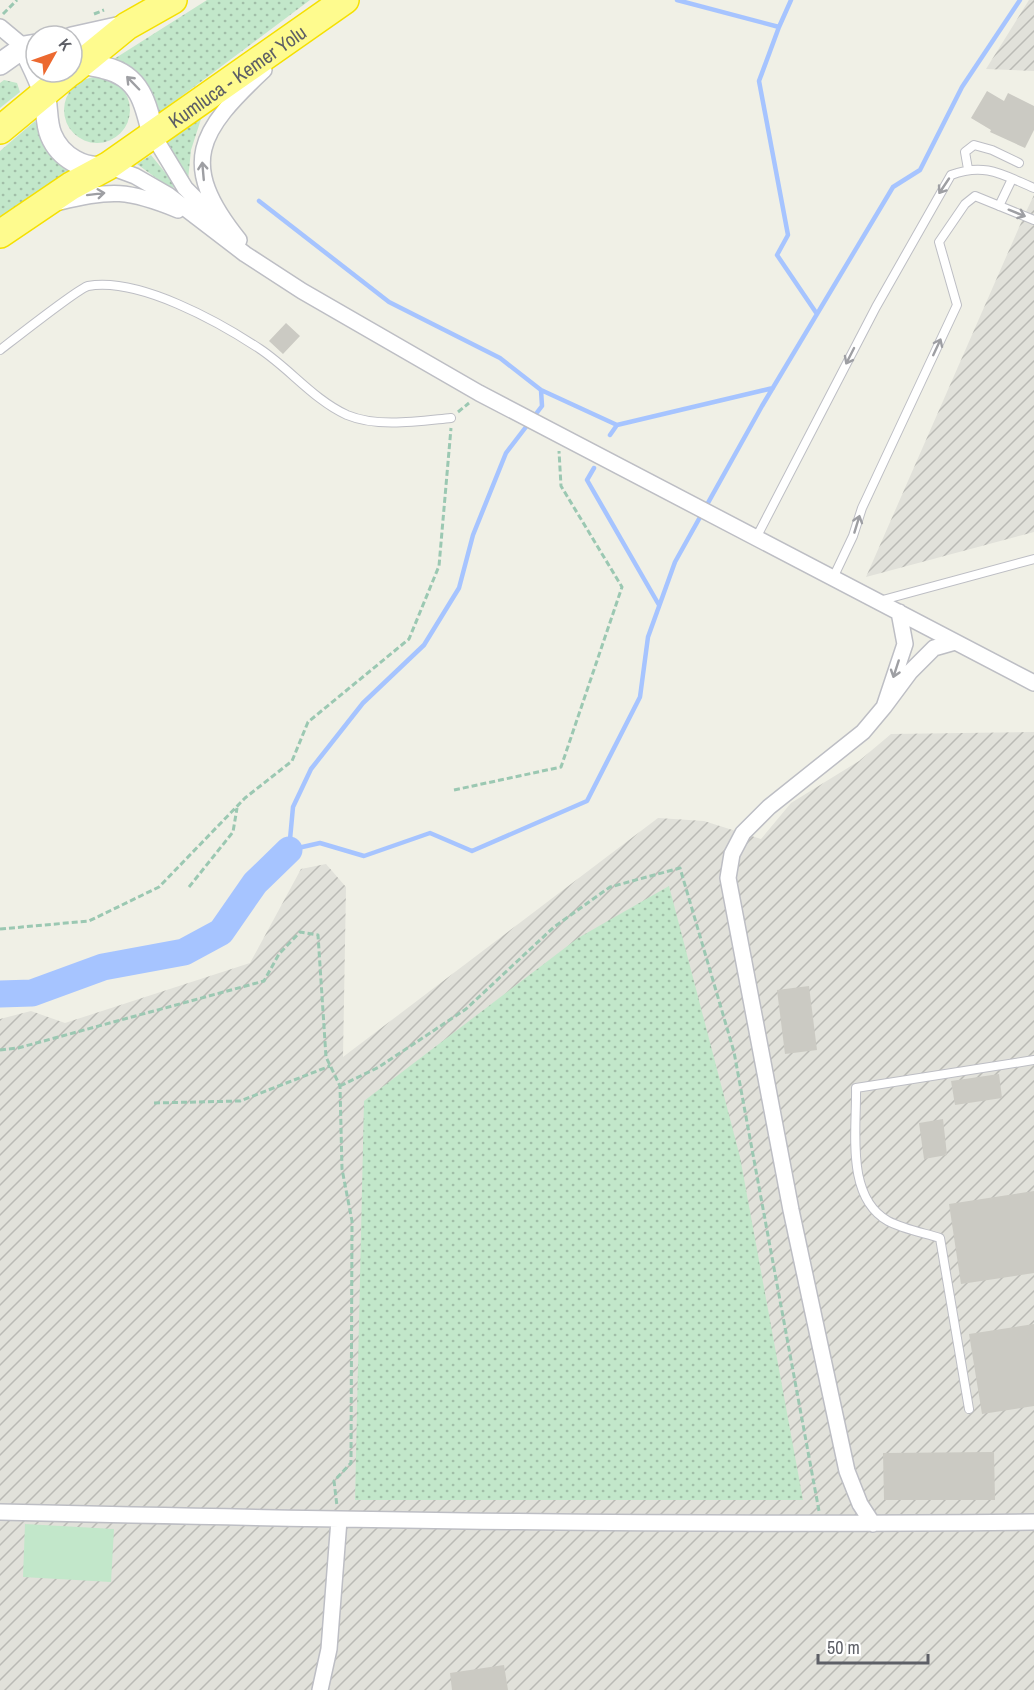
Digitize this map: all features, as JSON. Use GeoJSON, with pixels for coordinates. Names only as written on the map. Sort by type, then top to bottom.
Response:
{"type":"FeatureCollection","features":[{"type":"Feature","properties":{"kind":"highway"},"geometry":{"type":"LineString","coordinates":[[84,59],[127,26],[173,0]]}},
{"type":"Feature","properties":{"kind":"highway","name":"Kumluca - Kemer Yolu"},"geometry":{"type":"LineString","coordinates":[[0,234],[39,207],[108,166],[345,0]]}},
{"type":"Feature","properties":{"kind":"highway"},"geometry":{"type":"LineString","coordinates":[[0,130],[54,84]]}},
{"type":"Feature","properties":{"kind":"street","name":"Kumluca - Kemer Yolu"},"geometry":{"type":"LineString","coordinates":[[239,240],[218,213],[205,189],[202,169],[203,146],[211,127],[232,100],[320,17]]}},
{"type":"Feature","properties":{"kind":"street"},"geometry":{"type":"LineString","coordinates":[[84,35],[127,26]]}},
{"type":"Feature","properties":{"kind":"street"},"geometry":{"type":"LineString","coordinates":[[0,27],[24,43]]}},
{"type":"Feature","properties":{"kind":"street"},"geometry":{"type":"LineString","coordinates":[[0,64],[24,52]]}},
{"type":"Feature","properties":{"kind":"street","name":"Kumluca - Kemer Yolu"},"geometry":{"type":"LineString","coordinates":[[84,68],[118,71],[129,78],[144,99],[153,135],[185,188],[239,240],[302,291]]}},
{"type":"Feature","properties":{"kind":"street","name":"Kumluca - Kemer Yolu"},"geometry":{"type":"LineString","coordinates":[[42,84],[50,129],[57,147],[78,163],[90,167],[108,166],[135,176],[208,223],[245,254],[302,291]]}},
{"type":"Feature","properties":{"kind":"street","name":"Kumluca - Kemer Yolu"},"geometry":{"type":"LineString","coordinates":[[39,207],[87,195],[117,192],[146,196],[208,223]]}},
{"type":"Feature","properties":{"kind":"street"},"geometry":{"type":"LineString","coordinates":[[302,291],[500,405],[1034,682]]}},
{"type":"Feature","properties":{"kind":"street"},"geometry":{"type":"LineString","coordinates":[[884,707],[904,644],[899,612]]}},
{"type":"Feature","properties":{"kind":"street"},"geometry":{"type":"LineString","coordinates":[[873,1524],[860,1504],[844,1460],[791,1210],[728,878],[732,854],[742,833],[769,807],[863,732],[910,672],[934,648],[955,642]]}},
{"type":"Feature","properties":{"kind":"street"},"geometry":{"type":"LineString","coordinates":[[0,1512],[339,1520],[822,1524],[1034,1522]]}},
{"type":"Feature","properties":{"kind":"street"},"geometry":{"type":"LineString","coordinates":[[320,1690],[328,1649],[339,1520]]}},
{"type":"Feature","properties":{"kind":"lane"},"geometry":{"type":"LineString","coordinates":[[968,169],[965,152],[974,145],[992,150],[1019,163]]}},
{"type":"Feature","properties":{"kind":"lane"},"geometry":{"type":"LineString","coordinates":[[756,538],[935,199],[951,175],[968,169],[986,168],[1034,188]]}},
{"type":"Feature","properties":{"kind":"lane"},"geometry":{"type":"LineString","coordinates":[[999,206],[1012,178]]}},
{"type":"Feature","properties":{"kind":"lane"},"geometry":{"type":"LineString","coordinates":[[833,578],[853,536],[862,508],[957,305],[939,242],[965,204],[975,196],[1034,220]]}},
{"type":"Feature","properties":{"kind":"lane"},"geometry":{"type":"LineString","coordinates":[[0,350],[87,286],[131,288],[188,308],[261,350],[315,394],[348,416],[383,422],[452,418]]}},
{"type":"Feature","properties":{"kind":"lane"},"geometry":{"type":"LineString","coordinates":[[878,602],[1034,559]]}},
{"type":"Feature","properties":{"kind":"lane"},"geometry":{"type":"LineString","coordinates":[[969,1409],[940,1238],[887,1221],[868,1203],[858,1174],[856,1088],[1034,1060]]}},
{"type":"Feature","properties":{"kind":"path"},"geometry":{"type":"LineString","coordinates":[[0,18],[17,0]]}},
{"type":"Feature","properties":{"kind":"path"},"geometry":{"type":"LineString","coordinates":[[0,929],[89,921],[159,887],[238,806],[292,761],[308,722],[409,639],[439,566],[452,418],[479,393]]}},
{"type":"Feature","properties":{"kind":"path"},"geometry":{"type":"LineString","coordinates":[[454,790],[561,767],[622,586],[561,486],[554,433]]}},
{"type":"Feature","properties":{"kind":"path"},"geometry":{"type":"LineString","coordinates":[[189,887],[233,832],[238,806]]}},
{"type":"Feature","properties":{"kind":"path"},"geometry":{"type":"LineString","coordinates":[[340,1086],[379,1067],[466,1009],[554,927],[610,886],[680,868],[734,1052],[822,1524]]}},
{"type":"Feature","properties":{"kind":"path"},"geometry":{"type":"LineString","coordinates":[[0,1050],[18,1048],[264,981],[279,954],[300,932],[318,935],[326,1057],[340,1086],[342,1169],[352,1221],[351,1463],[334,1481],[339,1520]]}},
{"type":"Feature","properties":{"kind":"path"},"geometry":{"type":"LineString","coordinates":[[154,1103],[240,1101],[330,1066]]}},
{"type":"Feature","properties":{"kind":"shaded area"},"geometry":{"type":"Polygon","coordinates":[[[1029,0],[1034,0],[1034,71],[986,69],[1029,0]]]}},
{"type":"Feature","properties":{"kind":"shaded area"},"geometry":{"type":"Polygon","coordinates":[[[1034,195],[1034,532],[866,577],[1024,216],[1034,195]]]}},
{"type":"Feature","properties":{"kind":"shaded area"},"geometry":{"type":"Polygon","coordinates":[[[1034,732],[1034,1690],[0,1690],[0,1019],[31,1011],[65,1023],[250,963],[301,869],[326,864],[346,887],[343,1057],[658,818],[704,821],[761,839],[791,803],[859,761],[891,734],[1034,732]]]}},
{"type":"Feature","properties":{"kind":"green space"},"geometry":{"type":"Polygon","coordinates":[[[207,0],[310,0],[159,113],[142,82],[114,59],[207,0]]]}},
{"type":"Feature","properties":{"kind":"green space"},"geometry":{"type":"Polygon","coordinates":[[[97,77],[109,80],[120,87],[129,104],[129,116],[120,133],[109,140],[97,143],[85,140],[74,133],[67,122],[64,110],[67,98],[74,87],[84,84],[85,80],[97,77]]]}},
{"type":"Feature","properties":{"kind":"green space"},"geometry":{"type":"Polygon","coordinates":[[[4,80],[17,83],[20,92],[0,108],[0,83],[4,80]]]}},
{"type":"Feature","properties":{"kind":"green space"},"geometry":{"type":"Polygon","coordinates":[[[202,116],[191,150],[188,180],[165,144],[202,116]]]}},
{"type":"Feature","properties":{"kind":"green space"},"geometry":{"type":"Polygon","coordinates":[[[35,121],[42,137],[59,161],[73,171],[0,218],[0,151],[35,121]]]}},
{"type":"Feature","properties":{"kind":"green space"},"geometry":{"type":"Polygon","coordinates":[[[151,155],[176,186],[171,189],[137,164],[151,155]]]}},
{"type":"Feature","properties":{"kind":"green space"},"geometry":{"type":"Polygon","coordinates":[[[669,886],[740,1157],[803,1500],[355,1500],[364,1101],[578,938],[669,886]]]}},
{"type":"Feature","properties":{"kind":"green space"},"geometry":{"type":"Polygon","coordinates":[[[25,1524],[114,1529],[111,1582],[23,1577],[25,1524]]]}},
{"type":"Feature","properties":{"kind":"building"},"geometry":{"type":"Polygon","coordinates":[[[987,91],[1004,101],[1008,93],[1034,106],[1034,130],[1025,148],[990,132],[991,130],[971,118],[987,91]]]}},
{"type":"Feature","properties":{"kind":"building"},"geometry":{"type":"Polygon","coordinates":[[[286,323],[300,336],[283,354],[269,341],[286,323]]]}},
{"type":"Feature","properties":{"kind":"building"},"geometry":{"type":"Polygon","coordinates":[[[809,986],[817,1050],[785,1054],[777,990],[809,986]]]}},
{"type":"Feature","properties":{"kind":"building"},"geometry":{"type":"Polygon","coordinates":[[[999,1074],[1002,1098],[955,1105],[951,1081],[999,1074]]]}},
{"type":"Feature","properties":{"kind":"building"},"geometry":{"type":"Polygon","coordinates":[[[943,1119],[947,1155],[924,1159],[919,1123],[943,1119]]]}},
{"type":"Feature","properties":{"kind":"building"},"geometry":{"type":"Polygon","coordinates":[[[1034,1191],[1034,1273],[961,1284],[949,1204],[1034,1191]]]}},
{"type":"Feature","properties":{"kind":"building"},"geometry":{"type":"Polygon","coordinates":[[[1034,1324],[1034,1406],[982,1414],[969,1334],[1034,1324]]]}},
{"type":"Feature","properties":{"kind":"building"},"geometry":{"type":"Polygon","coordinates":[[[994,1452],[995,1500],[884,1500],[883,1453],[994,1452]]]}},
{"type":"Feature","properties":{"kind":"building"},"geometry":{"type":"Polygon","coordinates":[[[504,1665],[508,1690],[452,1690],[450,1673],[504,1665]]]}},
{"type":"Feature","properties":{"kind":"waterway"},"geometry":{"type":"LineString","coordinates":[[677,0],[779,27],[759,81],[788,235],[777,255],[817,314]]}},
{"type":"Feature","properties":{"kind":"waterway"},"geometry":{"type":"LineString","coordinates":[[779,27],[791,0]]}},
{"type":"Feature","properties":{"kind":"waterway"},"geometry":{"type":"LineString","coordinates":[[259,201],[389,302],[500,358],[541,390],[542,406],[506,453],[473,535],[459,588],[424,645],[363,703],[311,769],[293,807],[289,850],[320,843],[364,856],[430,833],[472,851],[587,801],[640,697],[648,637],[675,562],[762,406],[893,187],[920,170],[962,87],[1020,0]]}},
{"type":"Feature","properties":{"kind":"waterway"},"geometry":{"type":"LineString","coordinates":[[610,435],[617,425],[773,388]]}},
{"type":"Feature","properties":{"kind":"waterway"},"geometry":{"type":"LineString","coordinates":[[541,390],[617,425]]}},
{"type":"Feature","properties":{"kind":"waterway"},"geometry":{"type":"LineString","coordinates":[[594,468],[587,480],[659,605]]}},
{"type":"Feature","properties":{"kind":"waterway"},"geometry":{"type":"LineString","coordinates":[[0,994],[32,993],[103,967],[184,952],[221,932],[255,883],[289,850]]}}]}
